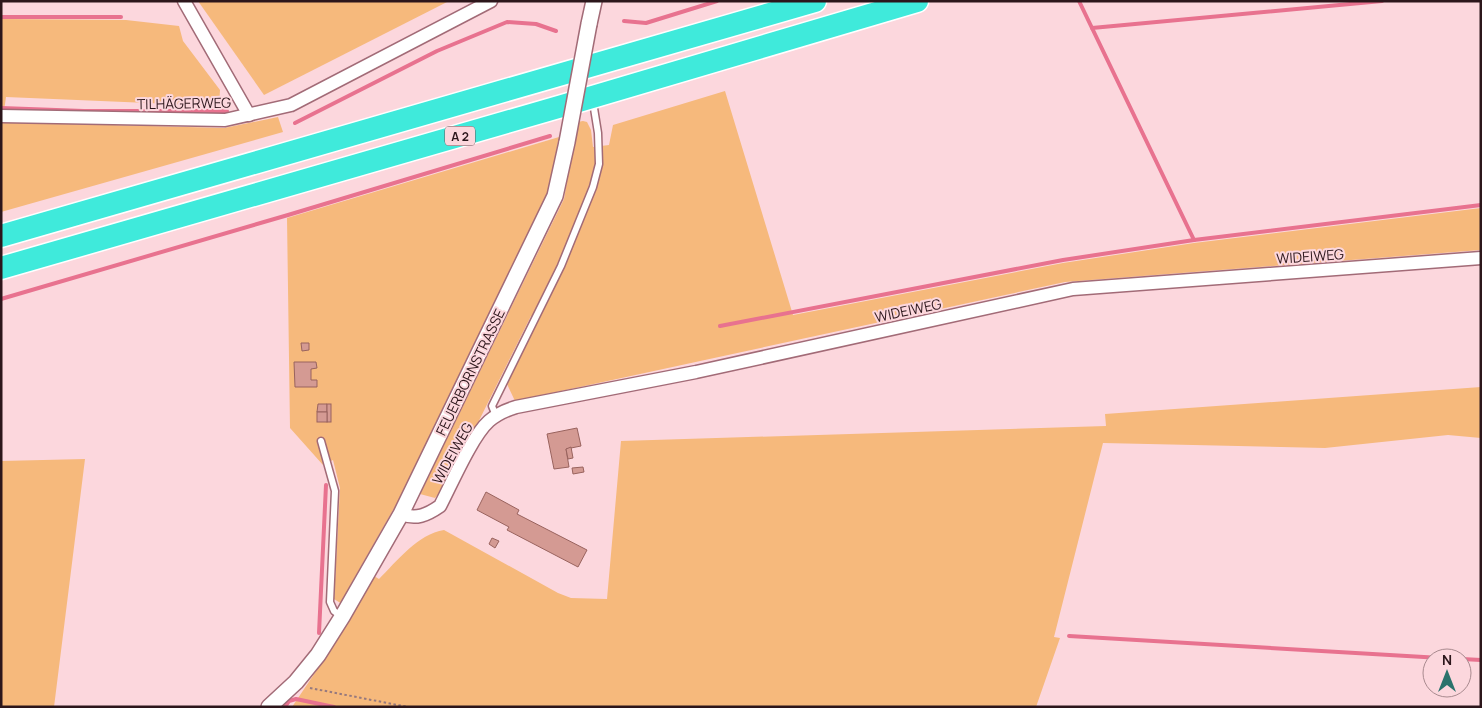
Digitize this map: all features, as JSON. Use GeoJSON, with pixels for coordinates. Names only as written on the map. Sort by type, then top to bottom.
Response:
{"type":"FeatureCollection","features":[{"type":"Feature","properties":{"kind":"highway","name":"A 2"},"geometry":{"type":"LineString","coordinates":[[1,236],[815,1]]}},
{"type":"Feature","properties":{"kind":"highway","name":"A 2"},"geometry":{"type":"LineString","coordinates":[[1,268],[917,1]]}},
{"type":"Feature","properties":{"kind":"street"},"geometry":{"type":"LineString","coordinates":[[184,1],[249,115]]}},
{"type":"Feature","properties":{"kind":"street","name":"TILHÄGERWEG"},"geometry":{"type":"LineString","coordinates":[[1,116],[225,120],[249,115],[291,105],[491,1]]}},
{"type":"Feature","properties":{"kind":"street","name":"FEUERBORNSTRASSE"},"geometry":{"type":"LineString","coordinates":[[269,707],[296,682],[318,655],[401,514],[556,196],[594,1]]}},
{"type":"Feature","properties":{"kind":"street","name":"WIDEIWEG"},"geometry":{"type":"LineString","coordinates":[[401,514],[416,518],[440,506],[474,441],[487,423],[516,406],[696,372],[1073,289],[1481,258]]}},
{"type":"Feature","properties":{"kind":"lane"},"geometry":{"type":"LineString","coordinates":[[496,416],[492,406],[561,266],[593,188],[599,164],[598,133],[593,97]]}},
{"type":"Feature","properties":{"kind":"lane"},"geometry":{"type":"LineString","coordinates":[[321,440],[335,491],[330,602],[334,611],[342,617]]}},
{"type":"Feature","properties":{"kind":"path"},"geometry":{"type":"LineString","coordinates":[[296,682],[304,686],[408,707]]}},
{"type":"Feature","properties":{"kind":"shaded area"},"geometry":{"type":"Polygon","coordinates":[[[198,1],[449,1],[264,95],[198,1]]]}},
{"type":"Feature","properties":{"kind":"shaded area"},"geometry":{"type":"Polygon","coordinates":[[[1,19],[126,20],[179,26],[183,41],[220,90],[219,106],[6,97],[4,111],[1,111],[1,19]]]}},
{"type":"Feature","properties":{"kind":"shaded area"},"geometry":{"type":"Polygon","coordinates":[[[725,91],[793,315],[1063,263],[1194,243],[1481,208],[1481,250],[1065,282],[515,401],[507,384],[540,317],[531,316],[448,483],[435,498],[420,494],[564,199],[577,122],[587,122],[591,130],[593,147],[609,145],[613,125],[725,91]]]}},
{"type":"Feature","properties":{"kind":"shaded area"},"geometry":{"type":"Polygon","coordinates":[[[278,117],[283,132],[1,212],[1,122],[224,128],[278,117]]]}},
{"type":"Feature","properties":{"kind":"shaded area"},"geometry":{"type":"Polygon","coordinates":[[[559,137],[548,194],[405,489],[351,584],[342,604],[334,599],[340,488],[333,460],[323,465],[290,428],[287,218],[559,137]]]}},
{"type":"Feature","properties":{"kind":"shaded area"},"geometry":{"type":"Polygon","coordinates":[[[1481,387],[1481,438],[1448,435],[1325,448],[1103,443],[1054,637],[1060,638],[1036,707],[292,707],[339,637],[374,576],[379,579],[408,549],[434,533],[444,530],[558,593],[571,598],[607,599],[621,441],[1106,426],[1105,414],[1481,387]]]}},
{"type":"Feature","properties":{"kind":"shaded area"},"geometry":{"type":"Polygon","coordinates":[[[85,459],[54,707],[1,707],[1,461],[85,459]]]}},
{"type":"Feature","properties":{"kind":"building"},"geometry":{"type":"Polygon","coordinates":[[[301,343],[309,343],[309,350],[302,351],[301,343]]]}},
{"type":"Feature","properties":{"kind":"building"},"geometry":{"type":"Polygon","coordinates":[[[294,362],[316,362],[317,368],[311,369],[311,380],[317,380],[317,387],[295,387],[294,362]]]}},
{"type":"Feature","properties":{"kind":"building"},"geometry":{"type":"Polygon","coordinates":[[[318,404],[327,404],[327,412],[317,412],[318,404]]]}},
{"type":"Feature","properties":{"kind":"building"},"geometry":{"type":"Polygon","coordinates":[[[327,404],[331,404],[331,422],[327,422],[327,404]]]}},
{"type":"Feature","properties":{"kind":"building"},"geometry":{"type":"Polygon","coordinates":[[[317,412],[327,412],[327,422],[317,422],[317,412]]]}},
{"type":"Feature","properties":{"kind":"building"},"geometry":{"type":"Polygon","coordinates":[[[577,428],[581,446],[566,449],[569,467],[554,469],[547,434],[577,428]]]}},
{"type":"Feature","properties":{"kind":"building"},"geometry":{"type":"Polygon","coordinates":[[[571,447],[573,458],[568,459],[566,449],[571,447]]]}},
{"type":"Feature","properties":{"kind":"building"},"geometry":{"type":"Polygon","coordinates":[[[583,467],[584,472],[573,474],[572,468],[583,467]]]}},
{"type":"Feature","properties":{"kind":"building"},"geometry":{"type":"Polygon","coordinates":[[[486,492],[519,510],[517,514],[587,550],[578,567],[507,530],[509,527],[477,510],[486,492]]]}},
{"type":"Feature","properties":{"kind":"building"},"geometry":{"type":"Polygon","coordinates":[[[492,538],[499,541],[495,548],[489,544],[492,538]]]}},
{"type":"Feature","properties":{"kind":"waterway"},"geometry":{"type":"LineString","coordinates":[[624,21],[646,23],[717,1]]}},
{"type":"Feature","properties":{"kind":"waterway"},"geometry":{"type":"LineString","coordinates":[[1079,1],[1194,240]]}},
{"type":"Feature","properties":{"kind":"waterway"},"geometry":{"type":"LineString","coordinates":[[1092,28],[1382,1]]}},
{"type":"Feature","properties":{"kind":"waterway"},"geometry":{"type":"LineString","coordinates":[[1,17],[121,17]]}},
{"type":"Feature","properties":{"kind":"waterway"},"geometry":{"type":"LineString","coordinates":[[295,123],[437,51],[507,22],[536,24],[556,31]]}},
{"type":"Feature","properties":{"kind":"waterway"},"geometry":{"type":"LineString","coordinates":[[1,108],[84,111],[227,111]]}},
{"type":"Feature","properties":{"kind":"waterway"},"geometry":{"type":"LineString","coordinates":[[1,299],[550,136]]}},
{"type":"Feature","properties":{"kind":"waterway"},"geometry":{"type":"LineString","coordinates":[[720,326],[1063,260],[1194,240],[1481,205]]}},
{"type":"Feature","properties":{"kind":"waterway"},"geometry":{"type":"LineString","coordinates":[[319,633],[326,485]]}},
{"type":"Feature","properties":{"kind":"waterway"},"geometry":{"type":"LineString","coordinates":[[1069,636],[1422,657]]}},
{"type":"Feature","properties":{"kind":"waterway"},"geometry":{"type":"LineString","coordinates":[[1472,660],[1481,660]]}},
{"type":"Feature","properties":{"kind":"waterway"},"geometry":{"type":"LineString","coordinates":[[285,707],[289,701],[296,699],[334,707]]}}]}
